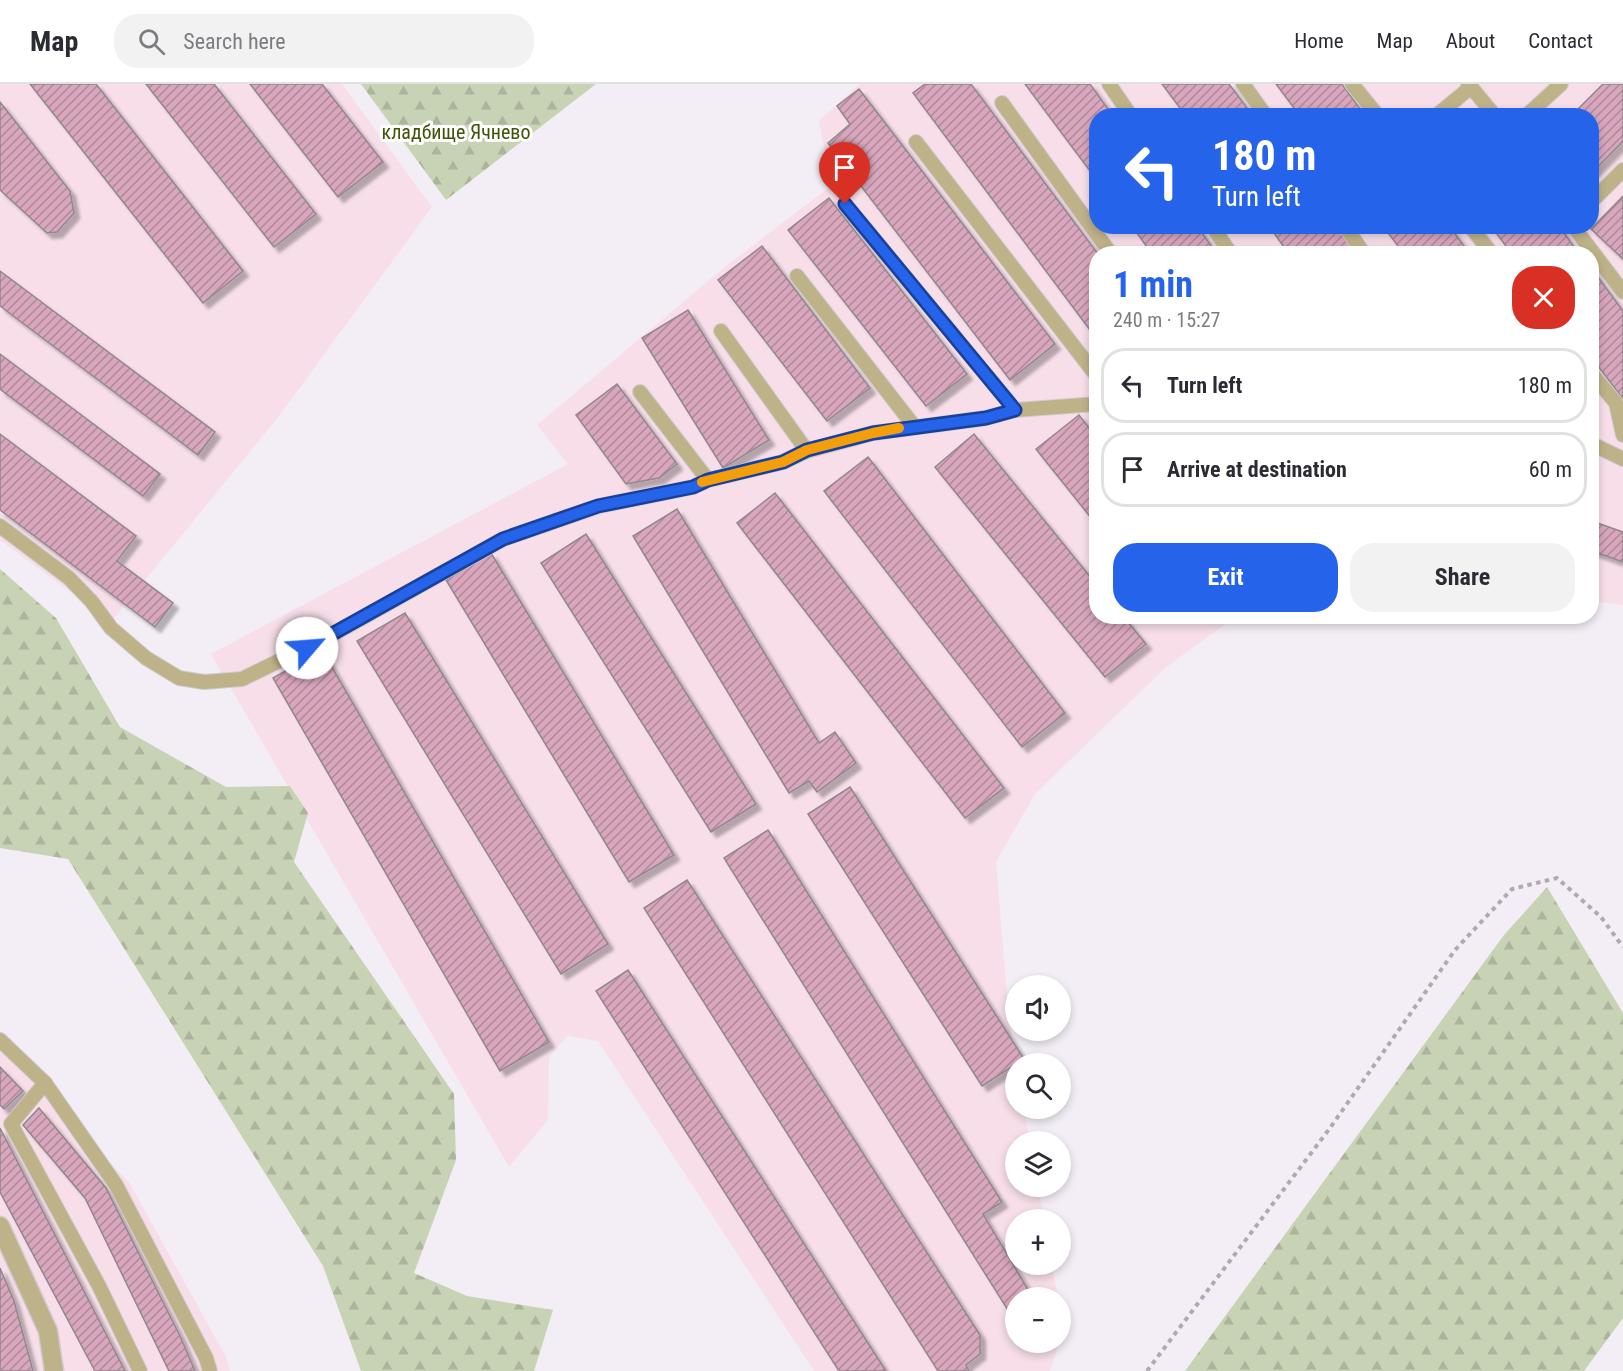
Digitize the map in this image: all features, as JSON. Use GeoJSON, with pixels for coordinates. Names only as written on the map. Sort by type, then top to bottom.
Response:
{"type":"FeatureCollection","features":[{"type":"Feature","properties":{"kind":"street"},"geometry":{"type":"LineString","coordinates":[[0,1226],[48,1331],[54,1371]]}},
{"type":"Feature","properties":{"kind":"lane"},"geometry":{"type":"LineString","coordinates":[[1108,84],[1125,108]]}},
{"type":"Feature","properties":{"kind":"lane"},"geometry":{"type":"LineString","coordinates":[[1243,84],[1260,108]]}},
{"type":"Feature","properties":{"kind":"lane"},"geometry":{"type":"LineString","coordinates":[[1352,84],[1372,108]]}},
{"type":"Feature","properties":{"kind":"lane"},"geometry":{"type":"LineString","coordinates":[[1535,108],[1561,84]]}},
{"type":"Feature","properties":{"kind":"lane"},"geometry":{"type":"LineString","coordinates":[[1445,108],[1469,85],[1488,108]]}},
{"type":"Feature","properties":{"kind":"lane"},"geometry":{"type":"LineString","coordinates":[[1002,103],[1089,225]]}},
{"type":"Feature","properties":{"kind":"lane"},"geometry":{"type":"LineString","coordinates":[[916,142],[1089,366]]}},
{"type":"Feature","properties":{"kind":"lane"},"geometry":{"type":"LineString","coordinates":[[1599,194],[1623,170]]}},
{"type":"Feature","properties":{"kind":"lane"},"geometry":{"type":"LineString","coordinates":[[845,204],[1015,410]]}},
{"type":"Feature","properties":{"kind":"lane"},"geometry":{"type":"LineString","coordinates":[[1476,234],[1486,246]]}},
{"type":"Feature","properties":{"kind":"lane"},"geometry":{"type":"LineString","coordinates":[[1579,234],[1588,246]]}},
{"type":"Feature","properties":{"kind":"lane"},"geometry":{"type":"LineString","coordinates":[[1599,260],[1623,292]]}},
{"type":"Feature","properties":{"kind":"lane"},"geometry":{"type":"LineString","coordinates":[[797,276],[914,426]]}},
{"type":"Feature","properties":{"kind":"lane"},"geometry":{"type":"LineString","coordinates":[[721,331],[807,450]]}},
{"type":"Feature","properties":{"kind":"lane"},"geometry":{"type":"LineString","coordinates":[[1599,382],[1616,403],[1623,435]]}},
{"type":"Feature","properties":{"kind":"lane"},"geometry":{"type":"LineString","coordinates":[[640,392],[708,480]]}},
{"type":"Feature","properties":{"kind":"lane"},"geometry":{"type":"LineString","coordinates":[[0,526],[69,578],[92,602],[111,628],[146,658],[179,678],[204,682],[242,679],[328,637],[503,539],[598,506],[693,487],[708,480],[783,462],[807,450],[873,433],[986,418],[1015,410],[1089,405]]}},
{"type":"Feature","properties":{"kind":"lane"},"geometry":{"type":"LineString","coordinates":[[1599,447],[1623,459]]}},
{"type":"Feature","properties":{"kind":"lane"},"geometry":{"type":"LineString","coordinates":[[0,1040],[45,1083],[116,1185],[206,1359],[210,1371]]}},
{"type":"Feature","properties":{"kind":"lane"},"geometry":{"type":"LineString","coordinates":[[45,1083],[11,1124],[99,1286],[140,1371]]}},
{"type":"Feature","properties":{"kind":"path"},"geometry":{"type":"LineString","coordinates":[[1147,1371],[1330,1128],[1455,950],[1512,889],[1557,878],[1601,917],[1623,947]]}},
{"type":"Feature","properties":{"kind":"shaded area"},"geometry":{"type":"Polygon","coordinates":[[[0,84],[342,84],[432,207],[279,416],[111,622],[0,540],[0,84]]]}},
{"type":"Feature","properties":{"kind":"shaded area"},"geometry":{"type":"Polygon","coordinates":[[[859,84],[1623,84],[1623,605],[1599,602],[1599,246],[1089,246],[1089,624],[1225,624],[1165,668],[1035,794],[996,862],[1005,975],[1005,1041],[1012,1041],[1014,1053],[1005,1053],[1005,1119],[1026,1119],[1028,1131],[1005,1131],[1005,1197],[1040,1197],[1042,1209],[1005,1209],[1005,1275],[1054,1275],[1056,1287],[1005,1287],[1005,1353],[1056,1353],[1050,1371],[814,1371],[598,1041],[567,1036],[549,1057],[548,1120],[509,1167],[211,654],[568,464],[537,425],[726,266],[831,186],[819,121],[859,84]]]}},
{"type":"Feature","properties":{"kind":"shaded area"},"geometry":{"type":"Polygon","coordinates":[[[0,1044],[130,1184],[226,1357],[230,1371],[0,1371],[0,1044]]]}},
{"type":"Feature","properties":{"kind":"green space","name":"кладбище Ячнево"},"geometry":{"type":"Polygon","coordinates":[[[361,84],[596,84],[446,200],[361,84]]]}},
{"type":"Feature","properties":{"kind":"green space"},"geometry":{"type":"Polygon","coordinates":[[[0,569],[56,618],[120,727],[226,787],[290,786],[308,813],[294,862],[454,1094],[456,1160],[414,1273],[467,1296],[553,1310],[534,1371],[361,1371],[323,1266],[68,859],[0,848],[0,569]]]}},
{"type":"Feature","properties":{"kind":"green space"},"geometry":{"type":"Polygon","coordinates":[[[1547,887],[1623,1013],[1623,1318],[1584,1371],[1185,1371],[1504,935],[1547,887]]]}},
{"type":"Feature","properties":{"kind":"building"},"geometry":{"type":"Polygon","coordinates":[[[30,84],[96,84],[243,271],[203,303],[30,84]]]}},
{"type":"Feature","properties":{"kind":"building"},"geometry":{"type":"Polygon","coordinates":[[[146,84],[214,84],[316,214],[274,247],[146,84]]]}},
{"type":"Feature","properties":{"kind":"building"},"geometry":{"type":"Polygon","coordinates":[[[250,84],[322,84],[383,162],[338,197],[250,84]]]}},
{"type":"Feature","properties":{"kind":"building"},"geometry":{"type":"Polygon","coordinates":[[[925,84],[971,84],[1092,246],[1089,246],[1089,329],[913,93],[925,84]]]}},
{"type":"Feature","properties":{"kind":"building"},"geometry":{"type":"Polygon","coordinates":[[[1025,84],[1090,84],[1107,108],[1089,108],[1089,170],[1025,84]]]}},
{"type":"Feature","properties":{"kind":"building"},"geometry":{"type":"Polygon","coordinates":[[[1162,84],[1229,84],[1247,108],[1180,108],[1162,84]]]}},
{"type":"Feature","properties":{"kind":"building"},"geometry":{"type":"Polygon","coordinates":[[[1276,84],[1342,84],[1359,108],[1294,108],[1276,84]]]}},
{"type":"Feature","properties":{"kind":"building"},"geometry":{"type":"Polygon","coordinates":[[[1603,84],[1623,84],[1623,141],[1599,166],[1599,108],[1579,108],[1603,84]]]}},
{"type":"Feature","properties":{"kind":"building"},"geometry":{"type":"Polygon","coordinates":[[[859,89],[1055,344],[1010,380],[828,143],[850,124],[837,106],[859,89]]]}},
{"type":"Feature","properties":{"kind":"building"},"geometry":{"type":"Polygon","coordinates":[[[0,102],[70,191],[74,213],[57,232],[47,233],[0,190],[0,102]]]}},
{"type":"Feature","properties":{"kind":"building"},"geometry":{"type":"Polygon","coordinates":[[[1623,196],[1623,259],[1596,234],[1599,234],[1599,221],[1623,196]]]}},
{"type":"Feature","properties":{"kind":"building"},"geometry":{"type":"Polygon","coordinates":[[[829,198],[967,374],[926,406],[788,230],[829,198]]]}},
{"type":"Feature","properties":{"kind":"building"},"geometry":{"type":"Polygon","coordinates":[[[1138,234],[1203,234],[1211,246],[1146,246],[1138,234]]]}},
{"type":"Feature","properties":{"kind":"building"},"geometry":{"type":"Polygon","coordinates":[[[1275,234],[1342,234],[1350,246],[1283,246],[1275,234]]]}},
{"type":"Feature","properties":{"kind":"building"},"geometry":{"type":"Polygon","coordinates":[[[1389,234],[1455,234],[1464,246],[1398,246],[1389,234]]]}},
{"type":"Feature","properties":{"kind":"building"},"geometry":{"type":"Polygon","coordinates":[[[1497,234],[1565,234],[1573,246],[1506,246],[1497,234]]]}},
{"type":"Feature","properties":{"kind":"building"},"geometry":{"type":"Polygon","coordinates":[[[762,246],[870,388],[827,421],[718,280],[762,246]]]}},
{"type":"Feature","properties":{"kind":"building"},"geometry":{"type":"Polygon","coordinates":[[[0,271],[215,432],[198,455],[0,306],[0,271]]]}},
{"type":"Feature","properties":{"kind":"building"},"geometry":{"type":"Polygon","coordinates":[[[1599,278],[1623,311],[1623,399],[1599,367],[1599,278]]]}},
{"type":"Feature","properties":{"kind":"building"},"geometry":{"type":"Polygon","coordinates":[[[688,310],[769,440],[723,468],[642,338],[688,310]]]}},
{"type":"Feature","properties":{"kind":"building"},"geometry":{"type":"Polygon","coordinates":[[[0,354],[160,474],[143,496],[0,389],[0,354]]]}},
{"type":"Feature","properties":{"kind":"building"},"geometry":{"type":"Polygon","coordinates":[[[617,384],[677,464],[659,478],[626,484],[576,415],[617,384]]]}},
{"type":"Feature","properties":{"kind":"building"},"geometry":{"type":"Polygon","coordinates":[[[1079,415],[1089,428],[1089,515],[1036,449],[1079,415]]]}},
{"type":"Feature","properties":{"kind":"building"},"geometry":{"type":"Polygon","coordinates":[[[0,434],[136,536],[117,561],[173,603],[155,627],[0,510],[0,434]]]}},
{"type":"Feature","properties":{"kind":"building"},"geometry":{"type":"Polygon","coordinates":[[[974,434],[1089,575],[1089,624],[1130,624],[1146,644],[1105,677],[935,467],[974,434]]]}},
{"type":"Feature","properties":{"kind":"building"},"geometry":{"type":"Polygon","coordinates":[[[868,457],[1065,713],[1022,747],[824,491],[868,457]]]}},
{"type":"Feature","properties":{"kind":"building"},"geometry":{"type":"Polygon","coordinates":[[[775,493],[1004,788],[965,818],[737,523],[775,493]]]}},
{"type":"Feature","properties":{"kind":"building"},"geometry":{"type":"Polygon","coordinates":[[[677,509],[819,743],[835,732],[856,763],[817,792],[809,781],[789,793],[633,536],[677,509]]]}},
{"type":"Feature","properties":{"kind":"building"},"geometry":{"type":"Polygon","coordinates":[[[1599,523],[1623,532],[1623,562],[1599,553],[1599,523]]]}},
{"type":"Feature","properties":{"kind":"building"},"geometry":{"type":"Polygon","coordinates":[[[586,534],[756,804],[711,832],[541,563],[586,534]]]}},
{"type":"Feature","properties":{"kind":"building"},"geometry":{"type":"Polygon","coordinates":[[[491,553],[674,855],[629,882],[446,580],[491,553]]]}},
{"type":"Feature","properties":{"kind":"building"},"geometry":{"type":"Polygon","coordinates":[[[405,613],[608,944],[561,974],[357,641],[405,613]]]}},
{"type":"Feature","properties":{"kind":"building"},"geometry":{"type":"Polygon","coordinates":[[[322,650],[549,1042],[500,1071],[273,678],[322,650]]]}},
{"type":"Feature","properties":{"kind":"building"},"geometry":{"type":"Polygon","coordinates":[[[850,787],[1005,1029],[1005,1041],[1012,1041],[1020,1053],[1005,1053],[1005,1071],[982,1086],[808,814],[850,787]]]}},
{"type":"Feature","properties":{"kind":"building"},"geometry":{"type":"Polygon","coordinates":[[[768,830],[1002,1202],[983,1214],[1005,1251],[1005,1275],[1019,1275],[1026,1287],[1005,1287],[1005,1305],[724,858],[768,830]]]}},
{"type":"Feature","properties":{"kind":"building"},"geometry":{"type":"Polygon","coordinates":[[[687,880],[980,1335],[980,1354],[966,1365],[969,1371],[938,1371],[644,908],[687,880]]]}},
{"type":"Feature","properties":{"kind":"building"},"geometry":{"type":"Polygon","coordinates":[[[628,970],[886,1371],[839,1371],[596,991],[628,970]]]}},
{"type":"Feature","properties":{"kind":"building"},"geometry":{"type":"Polygon","coordinates":[[[0,1067],[23,1091],[4,1109],[0,1105],[0,1067]]]}},
{"type":"Feature","properties":{"kind":"building"},"geometry":{"type":"Polygon","coordinates":[[[39,1108],[106,1188],[180,1336],[195,1371],[169,1371],[85,1198],[23,1125],[39,1108]]]}},
{"type":"Feature","properties":{"kind":"building"},"geometry":{"type":"Polygon","coordinates":[[[0,1128],[125,1371],[95,1371],[0,1192],[0,1128]]]}},
{"type":"Feature","properties":{"kind":"building"},"geometry":{"type":"Polygon","coordinates":[[[0,1268],[14,1301],[33,1371],[0,1371],[0,1268]]]}},
{"type":"Feature","properties":{"kind":"slow traffic"},"geometry":{"type":"LineString","coordinates":[[702,482],[783,462],[807,450],[899,428]]}},
{"type":"Feature","properties":{"kind":"route"},"geometry":{"type":"LineString","coordinates":[[307,648],[503,539],[598,506],[693,487],[708,480],[783,462],[807,450],[873,433],[986,418],[1015,410],[845,204]]}}]}
